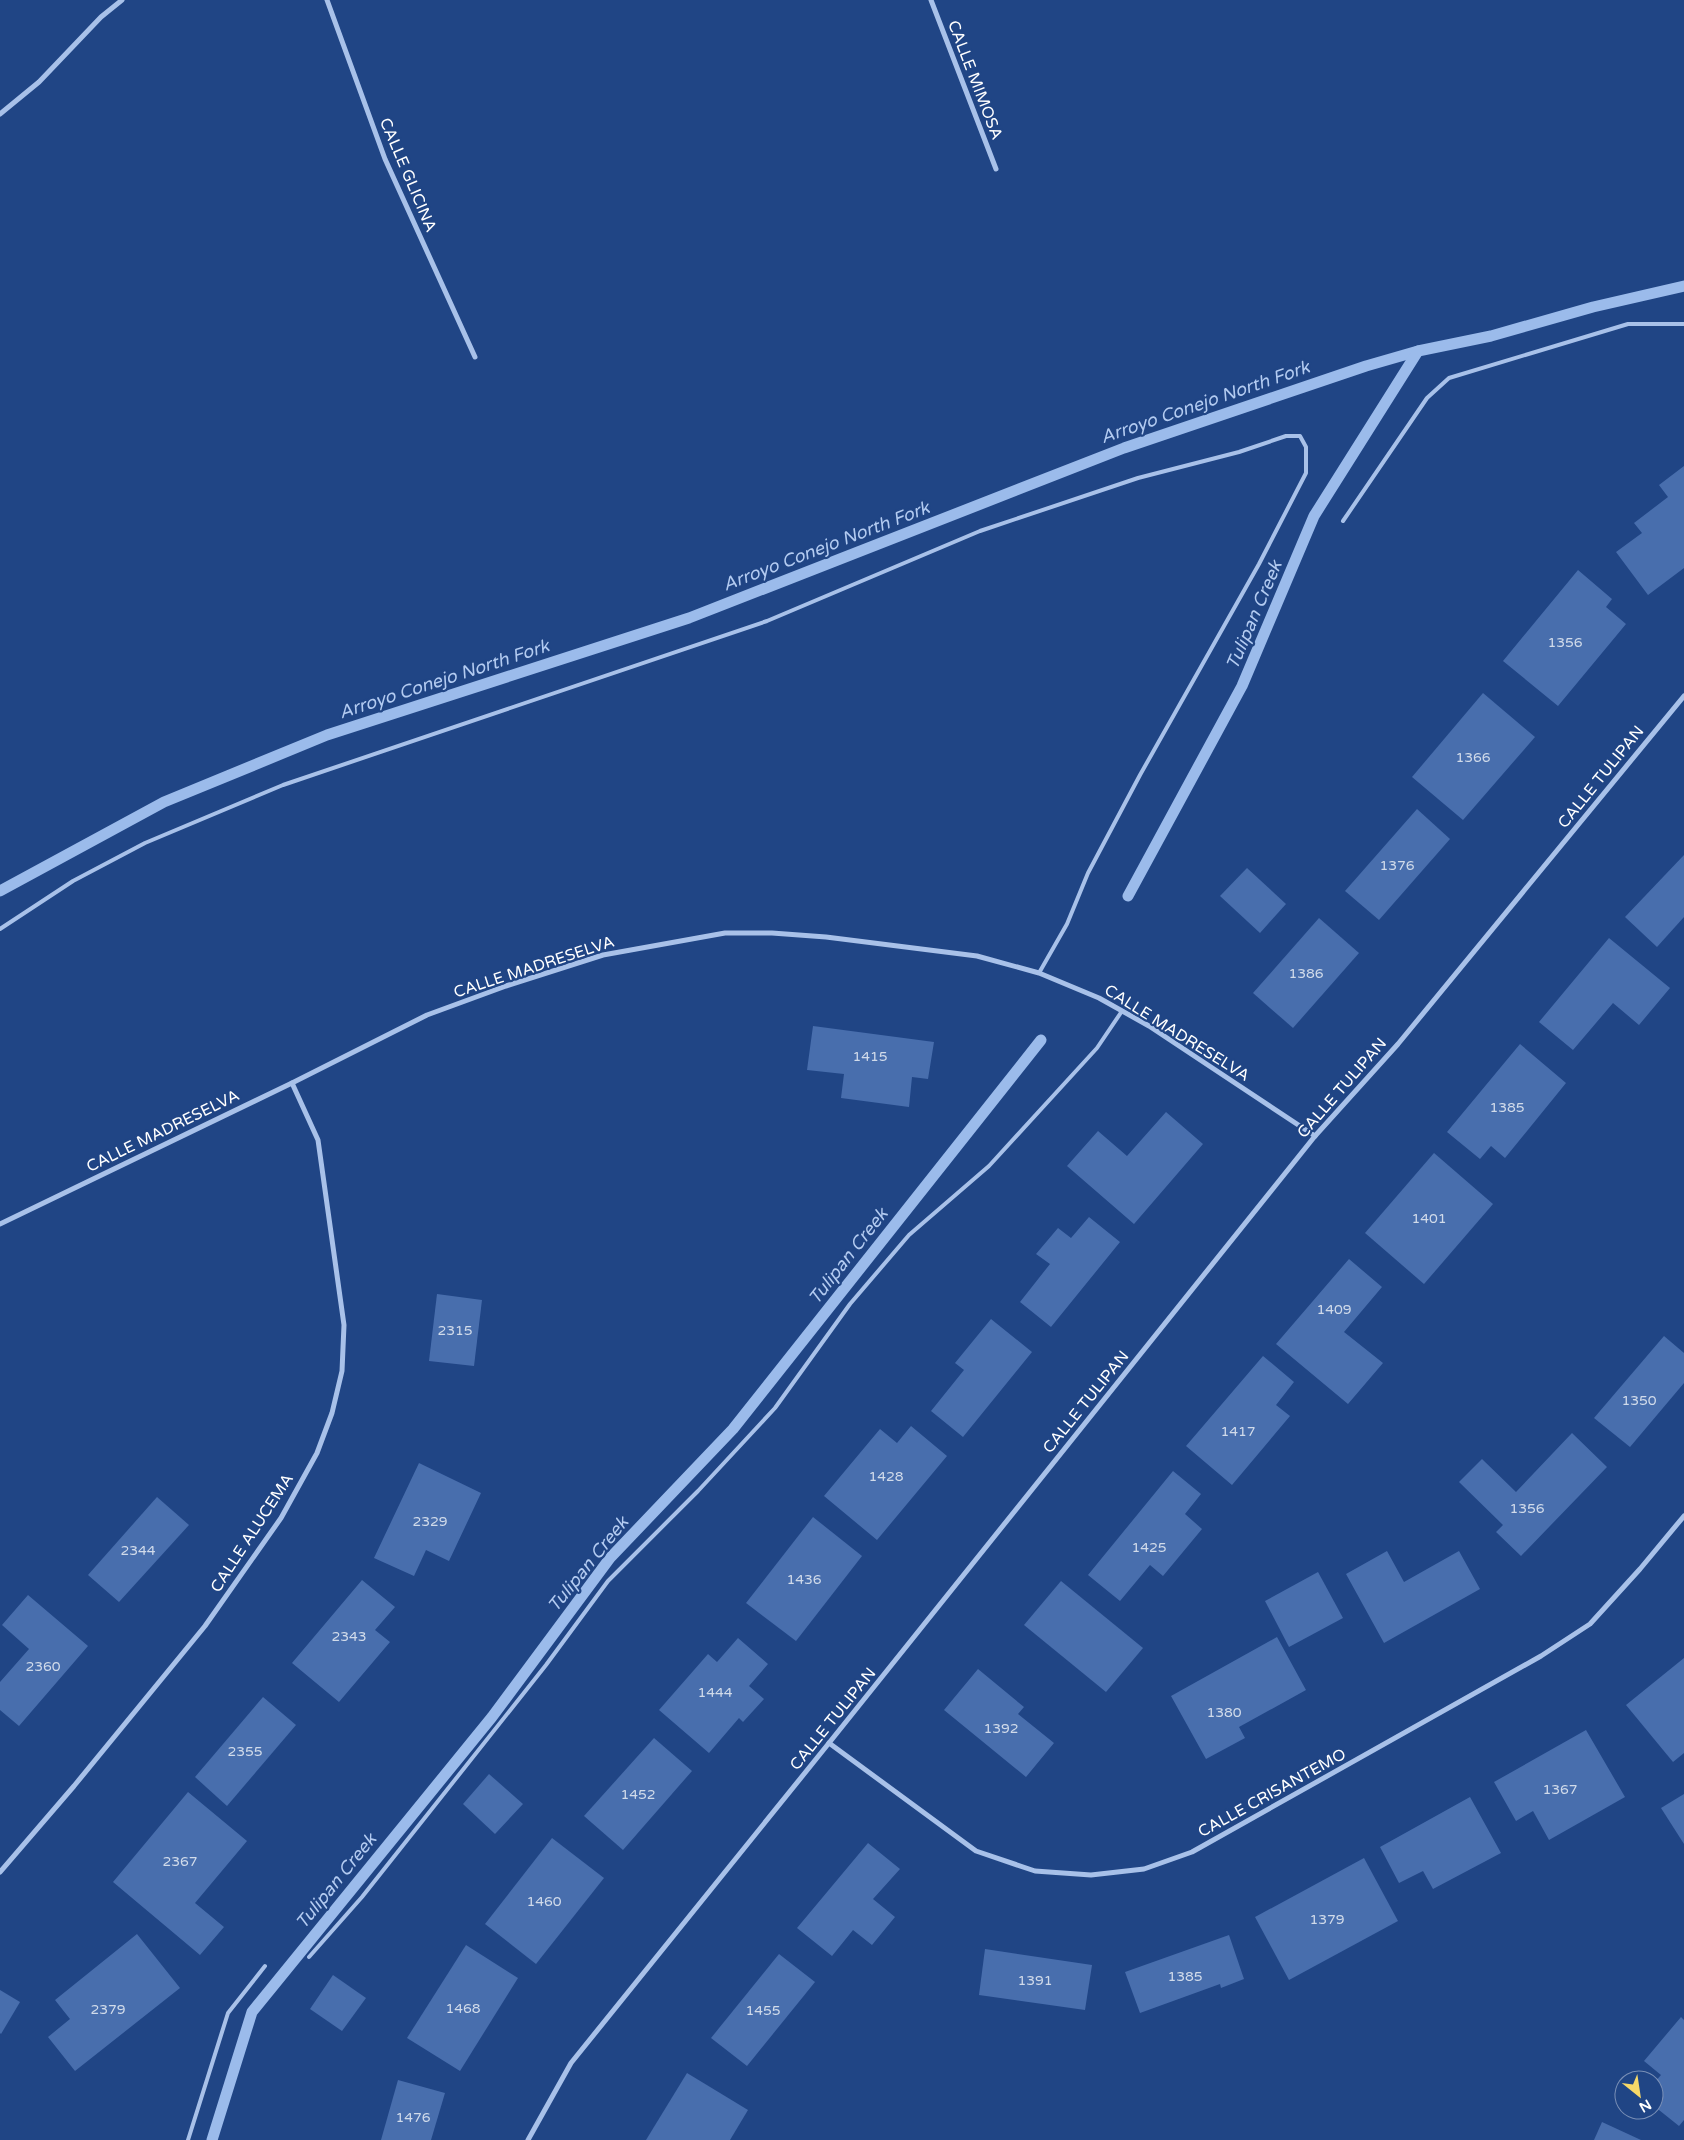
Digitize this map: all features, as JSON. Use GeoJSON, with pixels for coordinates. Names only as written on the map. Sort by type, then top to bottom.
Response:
{"type":"FeatureCollection","features":[{"type":"Feature","properties":{"kind":"street"},"geometry":{"type":"LineString","coordinates":[[0,114],[39,82],[101,17],[122,0]]}},
{"type":"Feature","properties":{"kind":"street","name":"CALLE GLICINA"},"geometry":{"type":"LineString","coordinates":[[327,0],[384,159],[475,357]]}},
{"type":"Feature","properties":{"kind":"street","name":"CALLE MIMOSA"},"geometry":{"type":"LineString","coordinates":[[931,0],[996,169]]}},
{"type":"Feature","properties":{"kind":"street","name":"CALLE TULIPAN"},"geometry":{"type":"LineString","coordinates":[[528,2140],[571,2063],[830,1743],[1315,1136],[1398,1044],[1684,696]]}},
{"type":"Feature","properties":{"kind":"street","name":"CALLE MADRESELVA"},"geometry":{"type":"LineString","coordinates":[[0,1224],[292,1084],[427,1015],[506,986],[603,955],[725,933],[772,933],[826,937],[977,956],[1039,973],[1099,998],[1149,1026],[1315,1136]]}},
{"type":"Feature","properties":{"kind":"street","name":"CALLE ALUCEMA"},"geometry":{"type":"LineString","coordinates":[[0,1872],[74,1786],[205,1626],[281,1518],[317,1454],[332,1413],[342,1371],[344,1325],[318,1140],[292,1084]]}},
{"type":"Feature","properties":{"kind":"street","name":"CALLE CRISANTEMO"},"geometry":{"type":"LineString","coordinates":[[830,1743],[976,1851],[1035,1871],[1091,1875],[1144,1869],[1192,1852],[1541,1656],[1590,1624],[1640,1569],[1684,1516]]}},
{"type":"Feature","properties":{"kind":"lane"},"geometry":{"type":"LineString","coordinates":[[1343,521],[1427,398],[1449,378],[1628,324],[1684,324]]}},
{"type":"Feature","properties":{"kind":"lane"},"geometry":{"type":"LineString","coordinates":[[0,929],[73,881],[137,848],[283,785],[767,621],[980,531],[1138,478],[1239,452],[1286,436],[1300,436],[1306,447],[1306,473],[1259,564],[1131,792],[1088,873],[1067,924],[1039,973]]}},
{"type":"Feature","properties":{"kind":"lane"},"geometry":{"type":"LineString","coordinates":[[309,1957],[362,1897],[546,1665],[608,1580],[698,1491],[775,1408],[850,1304],[909,1235],[989,1166],[1097,1048],[1122,1011]]}},
{"type":"Feature","properties":{"kind":"lane"},"geometry":{"type":"LineString","coordinates":[[188,2140],[228,2013],[265,1966]]}},
{"type":"Feature","properties":{"kind":"building"},"geometry":{"type":"Polygon","coordinates":[[[1684,466],[1684,568],[1648,595],[1616,552],[1642,533],[1634,523],[1668,497],[1659,485],[1684,466]]]}},
{"type":"Feature","properties":{"kind":"building"},"geometry":{"type":"Polygon","coordinates":[[[1578,570],[1612,599],[1606,607],[1626,624],[1558,706],[1503,661],[1578,570]]]}},
{"type":"Feature","properties":{"kind":"building"},"geometry":{"type":"Polygon","coordinates":[[[1483,693],[1535,737],[1463,820],[1412,777],[1483,693]]]}},
{"type":"Feature","properties":{"kind":"building"},"geometry":{"type":"Polygon","coordinates":[[[1417,809],[1450,839],[1379,920],[1345,891],[1417,809]]]}},
{"type":"Feature","properties":{"kind":"building"},"geometry":{"type":"Polygon","coordinates":[[[1684,855],[1684,917],[1657,947],[1625,917],[1684,855]]]}},
{"type":"Feature","properties":{"kind":"building"},"geometry":{"type":"Polygon","coordinates":[[[1247,868],[1286,904],[1260,933],[1220,896],[1247,868]]]}},
{"type":"Feature","properties":{"kind":"building"},"geometry":{"type":"Polygon","coordinates":[[[1319,918],[1359,953],[1293,1028],[1253,993],[1319,918]]]}},
{"type":"Feature","properties":{"kind":"building"},"geometry":{"type":"Polygon","coordinates":[[[1609,938],[1670,988],[1639,1025],[1613,1003],[1573,1050],[1539,1022],[1609,938]]]}},
{"type":"Feature","properties":{"kind":"building"},"geometry":{"type":"Polygon","coordinates":[[[813,1026],[934,1042],[928,1079],[912,1077],[909,1107],[841,1098],[844,1074],[807,1070],[813,1026]]]}},
{"type":"Feature","properties":{"kind":"building"},"geometry":{"type":"Polygon","coordinates":[[[1520,1044],[1566,1083],[1505,1158],[1491,1146],[1480,1159],[1447,1132],[1520,1044]]]}},
{"type":"Feature","properties":{"kind":"building"},"geometry":{"type":"Polygon","coordinates":[[[1166,1112],[1203,1144],[1134,1224],[1067,1166],[1098,1131],[1127,1156],[1166,1112]]]}},
{"type":"Feature","properties":{"kind":"building"},"geometry":{"type":"Polygon","coordinates":[[[1434,1153],[1493,1204],[1424,1284],[1365,1233],[1434,1153]]]}},
{"type":"Feature","properties":{"kind":"building"},"geometry":{"type":"Polygon","coordinates":[[[1089,1217],[1120,1242],[1051,1327],[1020,1302],[1050,1264],[1036,1254],[1058,1228],[1071,1238],[1089,1217]]]}},
{"type":"Feature","properties":{"kind":"building"},"geometry":{"type":"Polygon","coordinates":[[[1349,1259],[1382,1287],[1344,1332],[1383,1363],[1348,1404],[1276,1344],[1349,1259]]]}},
{"type":"Feature","properties":{"kind":"building"},"geometry":{"type":"Polygon","coordinates":[[[437,1294],[482,1300],[474,1366],[429,1361],[437,1294]]]}},
{"type":"Feature","properties":{"kind":"building"},"geometry":{"type":"Polygon","coordinates":[[[991,1319],[1032,1352],[963,1437],[931,1411],[964,1370],[955,1363],[991,1319]]]}},
{"type":"Feature","properties":{"kind":"building"},"geometry":{"type":"Polygon","coordinates":[[[1664,1336],[1684,1353],[1684,1383],[1630,1447],[1594,1418],[1664,1336]]]}},
{"type":"Feature","properties":{"kind":"building"},"geometry":{"type":"Polygon","coordinates":[[[1263,1356],[1294,1382],[1276,1405],[1290,1416],[1232,1485],[1186,1446],[1263,1356]]]}},
{"type":"Feature","properties":{"kind":"building"},"geometry":{"type":"Polygon","coordinates":[[[911,1426],[947,1456],[877,1540],[824,1496],[880,1429],[897,1443],[911,1426]]]}},
{"type":"Feature","properties":{"kind":"building"},"geometry":{"type":"Polygon","coordinates":[[[1572,1433],[1607,1467],[1521,1556],[1496,1532],[1503,1525],[1459,1482],[1482,1459],[1516,1492],[1572,1433]]]}},
{"type":"Feature","properties":{"kind":"building"},"geometry":{"type":"Polygon","coordinates":[[[419,1463],[481,1493],[449,1561],[426,1550],[414,1576],[374,1558],[419,1463]]]}},
{"type":"Feature","properties":{"kind":"building"},"geometry":{"type":"Polygon","coordinates":[[[1173,1471],[1201,1494],[1185,1514],[1202,1529],[1163,1576],[1150,1565],[1120,1601],[1088,1575],[1173,1471]]]}},
{"type":"Feature","properties":{"kind":"building"},"geometry":{"type":"Polygon","coordinates":[[[157,1497],[189,1525],[119,1602],[88,1575],[157,1497]]]}},
{"type":"Feature","properties":{"kind":"building"},"geometry":{"type":"Polygon","coordinates":[[[813,1517],[862,1556],[796,1641],[746,1603],[813,1517]]]}},
{"type":"Feature","properties":{"kind":"building"},"geometry":{"type":"Polygon","coordinates":[[[1387,1551],[1404,1582],[1459,1551],[1480,1589],[1384,1643],[1346,1574],[1387,1551]]]}},
{"type":"Feature","properties":{"kind":"building"},"geometry":{"type":"Polygon","coordinates":[[[1318,1572],[1343,1618],[1289,1647],[1265,1601],[1318,1572]]]}},
{"type":"Feature","properties":{"kind":"building"},"geometry":{"type":"Polygon","coordinates":[[[362,1580],[395,1607],[375,1630],[390,1642],[339,1702],[292,1663],[362,1580]]]}},
{"type":"Feature","properties":{"kind":"building"},"geometry":{"type":"Polygon","coordinates":[[[1061,1581],[1143,1648],[1106,1692],[1024,1625],[1061,1581]]]}},
{"type":"Feature","properties":{"kind":"building"},"geometry":{"type":"Polygon","coordinates":[[[28,1595],[88,1646],[19,1726],[0,1710],[0,1682],[29,1649],[2,1625],[28,1595]]]}},
{"type":"Feature","properties":{"kind":"building"},"geometry":{"type":"Polygon","coordinates":[[[1277,1637],[1306,1690],[1239,1727],[1245,1738],[1206,1759],[1171,1696],[1277,1637]]]}},
{"type":"Feature","properties":{"kind":"building"},"geometry":{"type":"Polygon","coordinates":[[[738,1638],[768,1664],[749,1686],[764,1699],[743,1722],[739,1718],[709,1753],[659,1710],[708,1654],[717,1662],[738,1638]]]}},
{"type":"Feature","properties":{"kind":"building"},"geometry":{"type":"Polygon","coordinates":[[[1684,1658],[1684,1753],[1673,1762],[1626,1705],[1684,1658]]]}},
{"type":"Feature","properties":{"kind":"building"},"geometry":{"type":"Polygon","coordinates":[[[978,1669],[1024,1707],[1018,1714],[1054,1743],[1026,1777],[944,1710],[978,1669]]]}},
{"type":"Feature","properties":{"kind":"building"},"geometry":{"type":"Polygon","coordinates":[[[263,1697],[296,1725],[227,1806],[195,1777],[263,1697]]]}},
{"type":"Feature","properties":{"kind":"building"},"geometry":{"type":"Polygon","coordinates":[[[1586,1730],[1625,1797],[1549,1840],[1533,1811],[1516,1821],[1494,1782],[1586,1730]]]}},
{"type":"Feature","properties":{"kind":"building"},"geometry":{"type":"Polygon","coordinates":[[[654,1738],[692,1771],[623,1850],[584,1816],[654,1738]]]}},
{"type":"Feature","properties":{"kind":"building"},"geometry":{"type":"Polygon","coordinates":[[[489,1774],[523,1804],[495,1834],[463,1804],[489,1774]]]}},
{"type":"Feature","properties":{"kind":"building"},"geometry":{"type":"Polygon","coordinates":[[[188,1792],[247,1841],[195,1903],[224,1927],[200,1955],[113,1882],[188,1792]]]}},
{"type":"Feature","properties":{"kind":"building"},"geometry":{"type":"Polygon","coordinates":[[[1684,1794],[1684,1844],[1661,1808],[1684,1794]]]}},
{"type":"Feature","properties":{"kind":"building"},"geometry":{"type":"Polygon","coordinates":[[[1470,1797],[1501,1853],[1433,1889],[1423,1871],[1399,1883],[1380,1847],[1470,1797]]]}},
{"type":"Feature","properties":{"kind":"building"},"geometry":{"type":"Polygon","coordinates":[[[552,1838],[604,1878],[536,1964],[485,1924],[552,1838]]]}},
{"type":"Feature","properties":{"kind":"building"},"geometry":{"type":"Polygon","coordinates":[[[868,1843],[900,1869],[873,1899],[895,1917],[872,1945],[853,1930],[832,1956],[797,1928],[868,1843]]]}},
{"type":"Feature","properties":{"kind":"building"},"geometry":{"type":"Polygon","coordinates":[[[1364,1858],[1398,1921],[1289,1980],[1255,1917],[1364,1858]]]}},
{"type":"Feature","properties":{"kind":"building"},"geometry":{"type":"Polygon","coordinates":[[[137,1934],[180,1988],[75,2071],[48,2037],[70,2019],[55,2000],[137,1934]]]}},
{"type":"Feature","properties":{"kind":"building"},"geometry":{"type":"Polygon","coordinates":[[[1229,1935],[1244,1979],[1221,1988],[1220,1984],[1140,2013],[1125,1972],[1229,1935]]]}},
{"type":"Feature","properties":{"kind":"building"},"geometry":{"type":"Polygon","coordinates":[[[466,1945],[518,1978],[460,2071],[407,2038],[466,1945]]]}},
{"type":"Feature","properties":{"kind":"building"},"geometry":{"type":"Polygon","coordinates":[[[985,1949],[1092,1965],[1085,2010],[979,1995],[985,1949]]]}},
{"type":"Feature","properties":{"kind":"building"},"geometry":{"type":"Polygon","coordinates":[[[779,1954],[815,1982],[747,2066],[711,2038],[779,1954]]]}},
{"type":"Feature","properties":{"kind":"building"},"geometry":{"type":"Polygon","coordinates":[[[333,1975],[366,1998],[342,2031],[310,2009],[333,1975]]]}},
{"type":"Feature","properties":{"kind":"building"},"geometry":{"type":"Polygon","coordinates":[[[0,1990],[20,2002],[1,2034],[0,2033],[0,1990]]]}},
{"type":"Feature","properties":{"kind":"building"},"geometry":{"type":"Polygon","coordinates":[[[1681,2017],[1684,2020],[1684,2120],[1679,2126],[1664,2114],[1664,2070],[1655,2070],[1644,2061],[1681,2017]]]}},
{"type":"Feature","properties":{"kind":"building"},"geometry":{"type":"Polygon","coordinates":[[[687,2073],[748,2110],[730,2140],[646,2140],[687,2073]]]}},
{"type":"Feature","properties":{"kind":"building"},"geometry":{"type":"Polygon","coordinates":[[[398,2080],[445,2093],[431,2140],[381,2140],[398,2080]]]}},
{"type":"Feature","properties":{"kind":"building"},"geometry":{"type":"Polygon","coordinates":[[[1602,2122],[1641,2140],[1594,2140],[1602,2122]]]}},
{"type":"Feature","properties":{"kind":"waterway","name":"Arroyo Conejo North Fork"},"geometry":{"type":"LineString","coordinates":[[0,891],[164,802],[327,735],[689,618],[1124,448],[1366,366],[1418,351],[1491,336],[1593,307],[1684,286]]}},
{"type":"Feature","properties":{"kind":"waterway","name":"Tulipan Creek"},"geometry":{"type":"LineString","coordinates":[[1128,896],[1242,686],[1314,516],[1418,351]]}},
{"type":"Feature","properties":{"kind":"waterway","name":"Tulipan Creek"},"geometry":{"type":"LineString","coordinates":[[212,2140],[252,2012],[492,1717],[610,1558],[733,1429],[1041,1040]]}}]}
